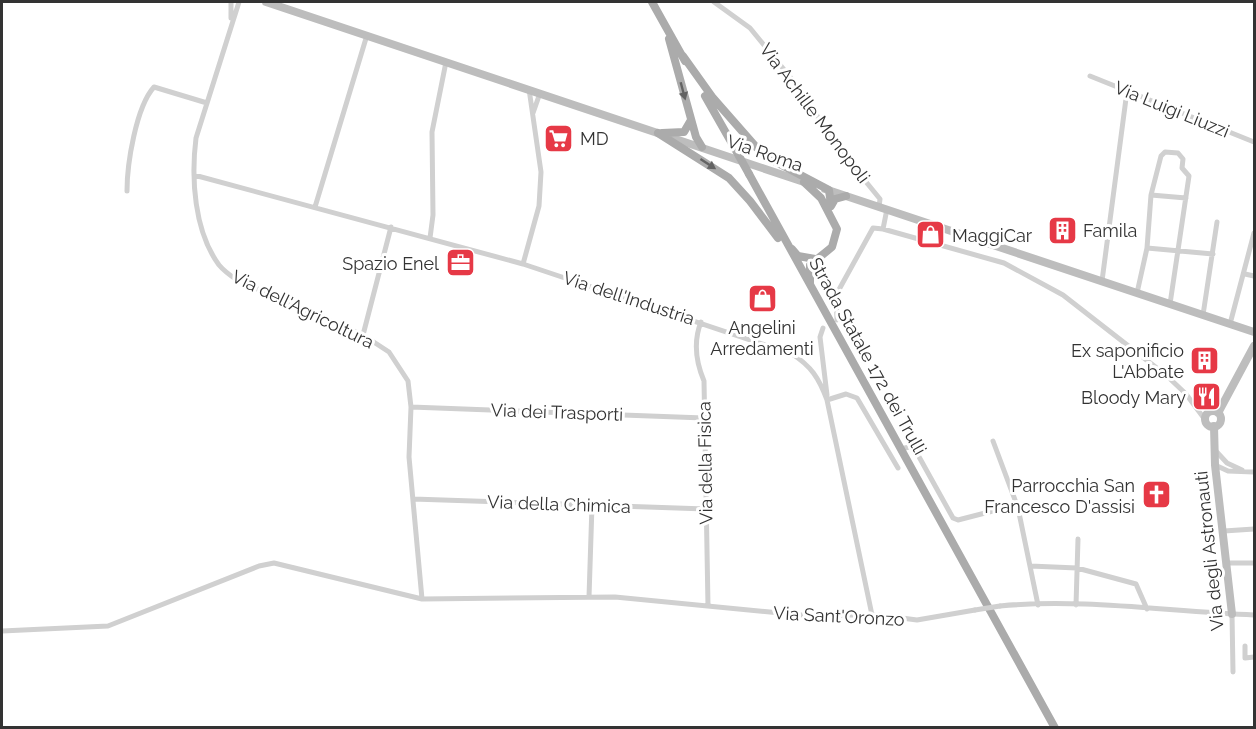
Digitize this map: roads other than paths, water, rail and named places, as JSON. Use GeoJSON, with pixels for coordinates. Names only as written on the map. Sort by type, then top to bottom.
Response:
{"type":"FeatureCollection","features":[{"type":"Feature","properties":{"kind":"main road","name":"Strada Statale 172 dei Trulli"},"geometry":{"type":"LineString","coordinates":[[652,2],[1055,728]]}},
{"type":"Feature","properties":{"kind":"main road"},"geometry":{"type":"LineString","coordinates":[[663,21],[691,120],[702,147]]}},
{"type":"Feature","properties":{"kind":"main road"},"geometry":{"type":"LineString","coordinates":[[682,56],[713,98],[756,147],[774,161],[829,190],[830,209]]}},
{"type":"Feature","properties":{"kind":"main road"},"geometry":{"type":"LineString","coordinates":[[658,133],[684,132],[691,120]]}},
{"type":"Feature","properties":{"kind":"main road"},"geometry":{"type":"LineString","coordinates":[[658,133],[729,178],[750,201],[799,268]]}},
{"type":"Feature","properties":{"kind":"main road"},"geometry":{"type":"LineString","coordinates":[[804,182],[830,209],[836,223],[837,238],[832,247],[815,259],[808,273],[811,289]]}},
{"type":"Feature","properties":{"kind":"main road"},"geometry":{"type":"LineString","coordinates":[[830,209],[835,200],[846,196]]}},
{"type":"Feature","properties":{"kind":"main road"},"geometry":{"type":"LineString","coordinates":[[783,239],[798,256],[815,259]]}},
{"type":"Feature","properties":{"kind":"street","name":"Via dell'Agricoltura"},"geometry":{"type":"LineString","coordinates":[[231,20],[232,2]]}},
{"type":"Feature","properties":{"kind":"street","name":"Via dell'Agricoltura"},"geometry":{"type":"LineString","coordinates":[[244,2],[238,4],[231,20],[196,138],[194,175],[201,218],[209,246],[220,266],[237,280],[363,335],[389,352],[408,381],[411,407],[409,457],[422,599]]}},
{"type":"Feature","properties":{"kind":"street","name":"Via Roma"},"geometry":{"type":"LineString","coordinates":[[266,2],[1254,332]]}},
{"type":"Feature","properties":{"kind":"street","name":"Via Achille Monopoli"},"geometry":{"type":"LineString","coordinates":[[714,2],[750,28],[804,94],[831,139],[880,199],[883,208]]}},
{"type":"Feature","properties":{"kind":"street"},"geometry":{"type":"LineString","coordinates":[[315,207],[367,35]]}},
{"type":"Feature","properties":{"kind":"street"},"geometry":{"type":"LineString","coordinates":[[430,238],[433,215],[432,132],[434,111],[446,62]]}},
{"type":"Feature","properties":{"kind":"street","name":"Via Luigi Liuzzi"},"geometry":{"type":"LineString","coordinates":[[1090,76],[1254,142]]}},
{"type":"Feature","properties":{"kind":"street"},"geometry":{"type":"LineString","coordinates":[[127,191],[136,128],[148,93],[154,87],[207,103]]}},
{"type":"Feature","properties":{"kind":"street"},"geometry":{"type":"LineString","coordinates":[[523,264],[539,206],[540,172],[529,89]]}},
{"type":"Feature","properties":{"kind":"street"},"geometry":{"type":"LineString","coordinates":[[1102,281],[1127,91]]}},
{"type":"Feature","properties":{"kind":"street"},"geometry":{"type":"LineString","coordinates":[[533,114],[540,93]]}},
{"type":"Feature","properties":{"kind":"street"},"geometry":{"type":"LineString","coordinates":[[1137,293],[1147,248],[1151,195],[1161,156],[1165,152],[1181,155],[1182,168],[1189,176],[1170,304]]}},
{"type":"Feature","properties":{"kind":"street","name":"Via dell'Industria"},"geometry":{"type":"LineString","coordinates":[[194,175],[523,264],[792,354],[814,371],[827,400],[872,615]]}},
{"type":"Feature","properties":{"kind":"street"},"geometry":{"type":"LineString","coordinates":[[1151,195],[1186,198]]}},
{"type":"Feature","properties":{"kind":"street"},"geometry":{"type":"LineString","coordinates":[[883,208],[883,229]]}},
{"type":"Feature","properties":{"kind":"street"},"geometry":{"type":"LineString","coordinates":[[1203,315],[1217,222]]}},
{"type":"Feature","properties":{"kind":"street"},"geometry":{"type":"LineString","coordinates":[[363,335],[391,227]]}},
{"type":"Feature","properties":{"kind":"street"},"geometry":{"type":"LineString","coordinates":[[837,320],[836,295],[873,228],[1004,263],[1064,295],[1122,340],[1167,376],[1192,401],[1206,421],[1214,426]]}},
{"type":"Feature","properties":{"kind":"street"},"geometry":{"type":"LineString","coordinates":[[1230,324],[1254,233]]}},
{"type":"Feature","properties":{"kind":"street"},"geometry":{"type":"LineString","coordinates":[[1147,248],[1213,254]]}},
{"type":"Feature","properties":{"kind":"street"},"geometry":{"type":"LineString","coordinates":[[1245,274],[1254,276]]}},
{"type":"Feature","properties":{"kind":"street","name":"Via della Fisica"},"geometry":{"type":"LineString","coordinates":[[701,322],[697,331],[696,362],[704,381],[708,606]]}},
{"type":"Feature","properties":{"kind":"street"},"geometry":{"type":"LineString","coordinates":[[823,328],[820,337],[827,400],[846,394],[857,398],[898,468]]}},
{"type":"Feature","properties":{"kind":"street"},"geometry":{"type":"LineString","coordinates":[[1206,421],[1206,416],[1215,412],[1254,346]]}},
{"type":"Feature","properties":{"kind":"street"},"geometry":{"type":"LineString","coordinates":[[814,371],[825,368]]}},
{"type":"Feature","properties":{"kind":"street"},"geometry":{"type":"LineString","coordinates":[[1192,401],[1215,412]]}},
{"type":"Feature","properties":{"kind":"street","name":"Via dei Trasporti"},"geometry":{"type":"LineString","coordinates":[[411,407],[704,418]]}},
{"type":"Feature","properties":{"kind":"street","name":"Via degli Astronauti"},"geometry":{"type":"LineString","coordinates":[[1215,412],[1220,422],[1214,426],[1214,449],[1232,614],[1233,672]]}},
{"type":"Feature","properties":{"kind":"street"},"geometry":{"type":"LineString","coordinates":[[993,441],[1018,508],[1038,605]]}},
{"type":"Feature","properties":{"kind":"street"},"geometry":{"type":"LineString","coordinates":[[901,449],[913,446],[953,518],[962,521],[1012,506],[1018,508]]}},
{"type":"Feature","properties":{"kind":"street"},"geometry":{"type":"LineString","coordinates":[[1214,449],[1227,463],[1243,471]]}},
{"type":"Feature","properties":{"kind":"street"},"geometry":{"type":"LineString","coordinates":[[1215,465],[1227,463]]}},
{"type":"Feature","properties":{"kind":"street"},"geometry":{"type":"LineString","coordinates":[[1215,465],[1228,471],[1254,472]]}},
{"type":"Feature","properties":{"kind":"street"},"geometry":{"type":"LineString","coordinates":[[1217,480],[1228,471]]}},
{"type":"Feature","properties":{"kind":"street","name":"Via della Chimica"},"geometry":{"type":"LineString","coordinates":[[413,499],[706,509]]}},
{"type":"Feature","properties":{"kind":"street"},"geometry":{"type":"LineString","coordinates":[[590,597],[592,505]]}},
{"type":"Feature","properties":{"kind":"street"},"geometry":{"type":"LineString","coordinates":[[1224,531],[1254,529]]}},
{"type":"Feature","properties":{"kind":"street"},"geometry":{"type":"LineString","coordinates":[[1076,605],[1078,540]]}},
{"type":"Feature","properties":{"kind":"street","name":"Via Sant'Oronzo"},"geometry":{"type":"LineString","coordinates":[[2,631],[94,628],[119,623],[259,566],[274,563],[422,599],[590,597],[801,615],[872,615],[916,620],[1000,606],[1038,605],[1254,615]]}},
{"type":"Feature","properties":{"kind":"street"},"geometry":{"type":"LineString","coordinates":[[1227,563],[1254,563]]}},
{"type":"Feature","properties":{"kind":"street"},"geometry":{"type":"LineString","coordinates":[[1030,566],[1077,568],[1136,584],[1147,609]]}},
{"type":"Feature","properties":{"kind":"street"},"geometry":{"type":"LineString","coordinates":[[1245,646],[1245,658],[1254,657]]}},
{"type":"Feature","properties":{"kind":"place","name":"MD"},"geometry":{"type":"Point","coordinates":[559,138]}},
{"type":"Feature","properties":{"kind":"place","name":"Famila"},"geometry":{"type":"Point","coordinates":[1062,230]}},
{"type":"Feature","properties":{"kind":"place","name":"MaggiCar"},"geometry":{"type":"Point","coordinates":[931,235]}},
{"type":"Feature","properties":{"kind":"place","name":"Spazio Enel"},"geometry":{"type":"Point","coordinates":[460,263]}},
{"type":"Feature","properties":{"kind":"place","name":"Angelini Arredamenti"},"geometry":{"type":"Point","coordinates":[762,298]}},
{"type":"Feature","properties":{"kind":"place","name":"Ex saponificio L'Abbate"},"geometry":{"type":"Point","coordinates":[1205,360]}},
{"type":"Feature","properties":{"kind":"place","name":"Bloody Mary"},"geometry":{"type":"Point","coordinates":[1207,397]}},
{"type":"Feature","properties":{"kind":"place","name":"Parrocchia San Francesco D'assisi"},"geometry":{"type":"Point","coordinates":[1156,495]}}]}
